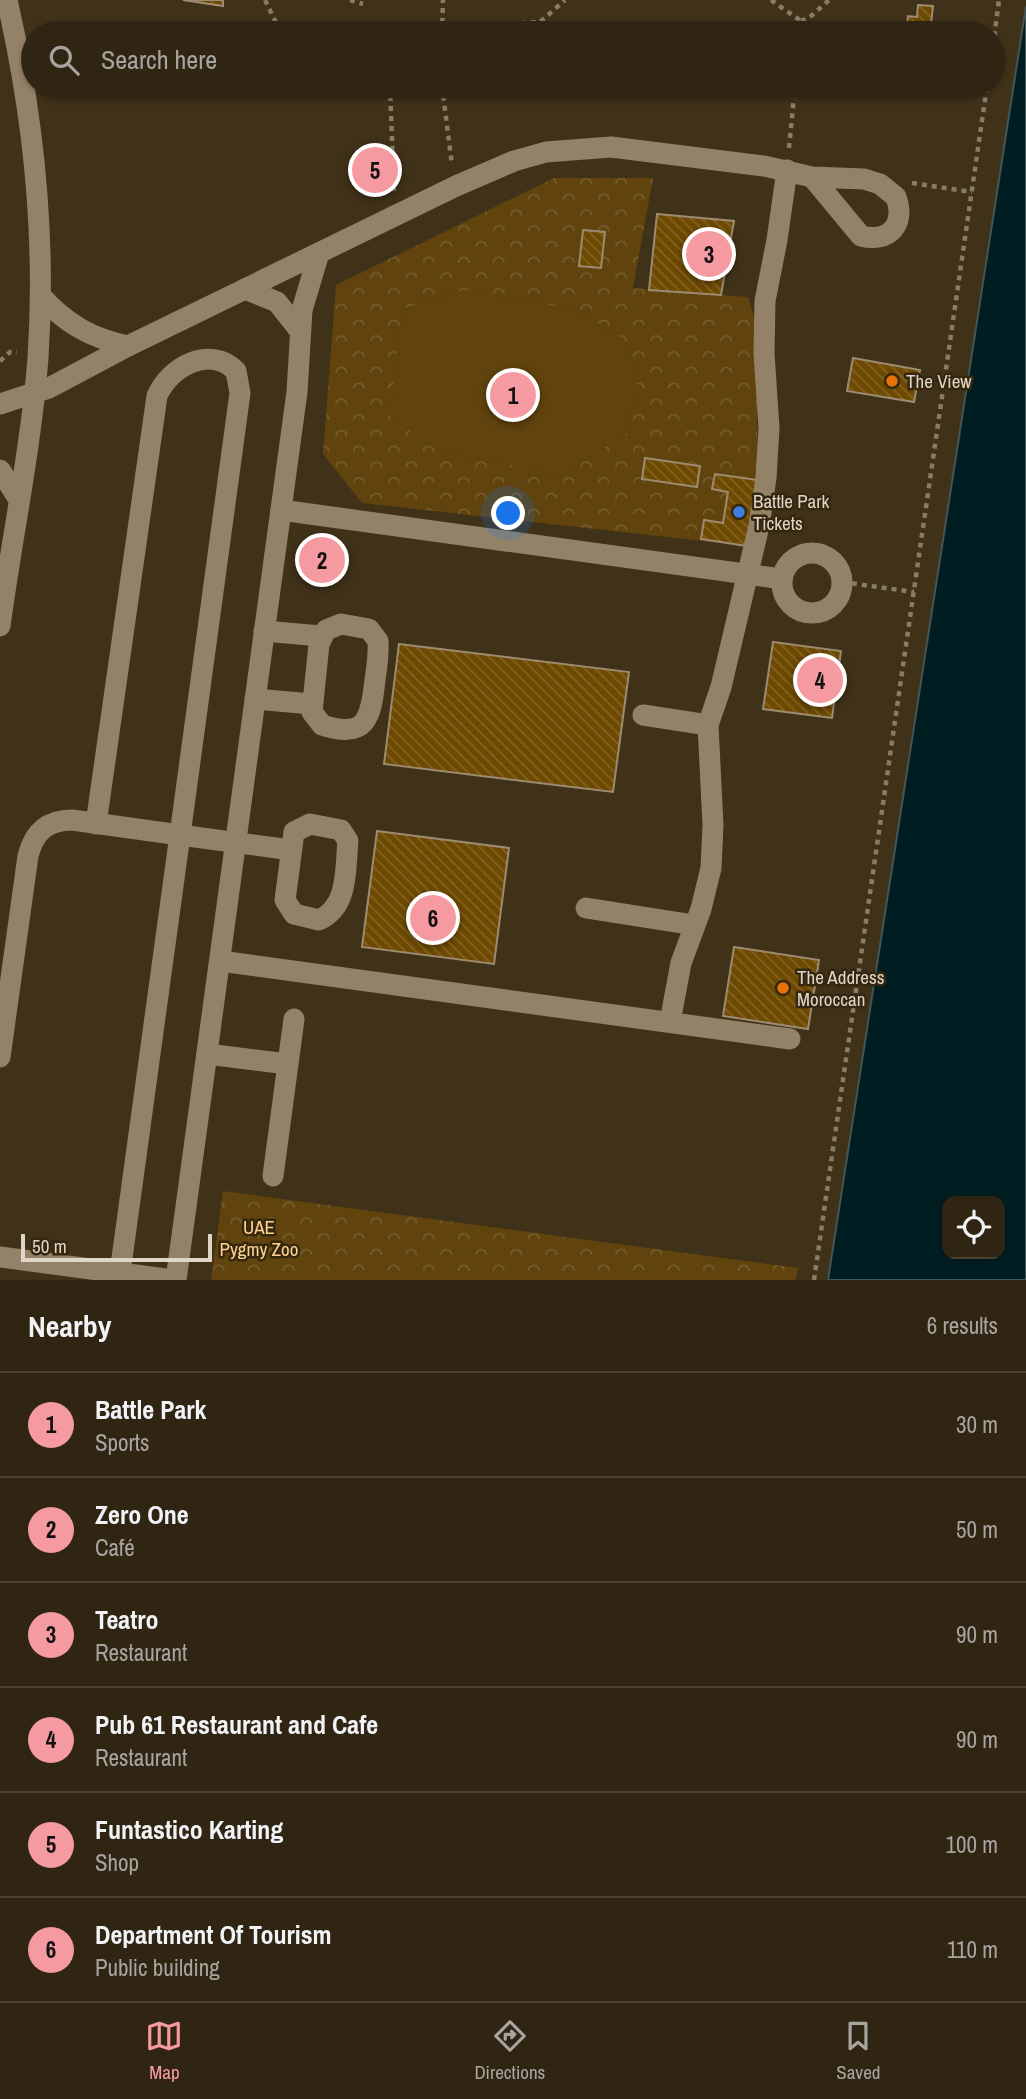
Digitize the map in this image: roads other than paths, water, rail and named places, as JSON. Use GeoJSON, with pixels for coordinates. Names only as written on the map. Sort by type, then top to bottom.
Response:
{"type":"FeatureCollection","features":[{"type":"Feature","properties":{"kind":"street"},"geometry":{"type":"LineString","coordinates":[[7,0],[21,65]]}},
{"type":"Feature","properties":{"kind":"street"},"geometry":{"type":"LineString","coordinates":[[0,626],[34,394],[41,296],[40,222],[27,98]]}},
{"type":"Feature","properties":{"kind":"street"},"geometry":{"type":"LineString","coordinates":[[0,404],[34,394],[456,186],[514,161],[578,147],[611,147],[786,170],[812,177],[847,177],[880,184],[896,197],[900,220],[894,230],[884,237],[872,239],[861,236],[852,229],[812,177]]}},
{"type":"Feature","properties":{"kind":"street"},"geometry":{"type":"LineString","coordinates":[[670,1022],[676,982],[706,889],[713,846],[708,725],[720,687],[759,526],[766,478],[769,428],[763,327],[786,170]]}},
{"type":"Feature","properties":{"kind":"street"},"geometry":{"type":"LineString","coordinates":[[0,1258],[120,1276],[174,1280],[297,392],[300,331],[306,290],[319,253]]}},
{"type":"Feature","properties":{"kind":"street"},"geometry":{"type":"LineString","coordinates":[[245,289],[277,302],[300,331]]}},
{"type":"Feature","properties":{"kind":"street"},"geometry":{"type":"LineString","coordinates":[[41,296],[58,315],[79,330],[103,341],[128,346]]}},
{"type":"Feature","properties":{"kind":"street"},"geometry":{"type":"LineString","coordinates":[[96,824],[157,396],[162,384],[181,368],[205,358],[216,358],[236,371],[240,393],[120,1276]]}},
{"type":"Feature","properties":{"kind":"street"},"geometry":{"type":"LineString","coordinates":[[0,470],[18,498]]}},
{"type":"Feature","properties":{"kind":"street"},"geometry":{"type":"LineString","coordinates":[[281,510],[782,579]]}},
{"type":"Feature","properties":{"kind":"street"},"geometry":{"type":"LineString","coordinates":[[813,553],[833,562],[842,582],[836,601],[820,612],[810,613],[800,611],[786,599],[782,579],[792,560],[813,553]]}},
{"type":"Feature","properties":{"kind":"street"},"geometry":{"type":"LineString","coordinates":[[341,624],[363,626],[374,634],[379,648],[372,711],[363,726],[346,730],[322,725],[316,719],[312,704],[321,636],[333,625],[341,624]]}},
{"type":"Feature","properties":{"kind":"street"},"geometry":{"type":"LineString","coordinates":[[264,631],[321,636]]}},
{"type":"Feature","properties":{"kind":"street"},"geometry":{"type":"LineString","coordinates":[[255,699],[312,704]]}},
{"type":"Feature","properties":{"kind":"street"},"geometry":{"type":"LineString","coordinates":[[643,715],[708,725]]}},
{"type":"Feature","properties":{"kind":"street"},"geometry":{"type":"LineString","coordinates":[[0,1057],[31,843],[37,832],[60,820],[291,850]]}},
{"type":"Feature","properties":{"kind":"street"},"geometry":{"type":"LineString","coordinates":[[304,825],[334,828],[346,835],[348,841],[341,901],[333,913],[319,920],[294,914],[288,908],[285,900],[291,850],[294,832],[304,825]]}},
{"type":"Feature","properties":{"kind":"street"},"geometry":{"type":"LineString","coordinates":[[586,908],[694,925]]}},
{"type":"Feature","properties":{"kind":"street"},"geometry":{"type":"LineString","coordinates":[[219,961],[790,1039]]}},
{"type":"Feature","properties":{"kind":"street"},"geometry":{"type":"LineString","coordinates":[[273,1176],[294,1019]]}},
{"type":"Feature","properties":{"kind":"street"},"geometry":{"type":"LineString","coordinates":[[207,1054],[288,1064]]}},
{"type":"Feature","properties":{"kind":"water"},"geometry":{"type":"Polygon","coordinates":[[[1026,6],[1026,1280],[828,1280],[1026,6]]]}},
{"type":"Feature","properties":{"kind":"place","name":"Funtastico Karting"},"geometry":{"type":"Point","coordinates":[375,170]}},
{"type":"Feature","properties":{"kind":"place","name":"Teatro"},"geometry":{"type":"Point","coordinates":[709,254]}},
{"type":"Feature","properties":{"kind":"place","name":"The View"},"geometry":{"type":"Point","coordinates":[892,381]}},
{"type":"Feature","properties":{"kind":"place","name":"Battle Park"},"geometry":{"type":"Point","coordinates":[513,395]}},
{"type":"Feature","properties":{"kind":"place","name":"Battle Park Tickets"},"geometry":{"type":"Point","coordinates":[739,512]}},
{"type":"Feature","properties":{"kind":"place","name":"Zero One"},"geometry":{"type":"Point","coordinates":[322,560]}},
{"type":"Feature","properties":{"kind":"place","name":"Pub 61 Restaurant and Cafe"},"geometry":{"type":"Point","coordinates":[820,680]}},
{"type":"Feature","properties":{"kind":"place","name":"Department Of Tourism"},"geometry":{"type":"Point","coordinates":[433,918]}},
{"type":"Feature","properties":{"kind":"place","name":"The Address Moroccan"},"geometry":{"type":"Point","coordinates":[783,988]}},
{"type":"Feature","properties":{"kind":"park label","name":"UAE Pygmy Zoo"},"geometry":{"type":"Point","coordinates":[259,1238]}}]}
